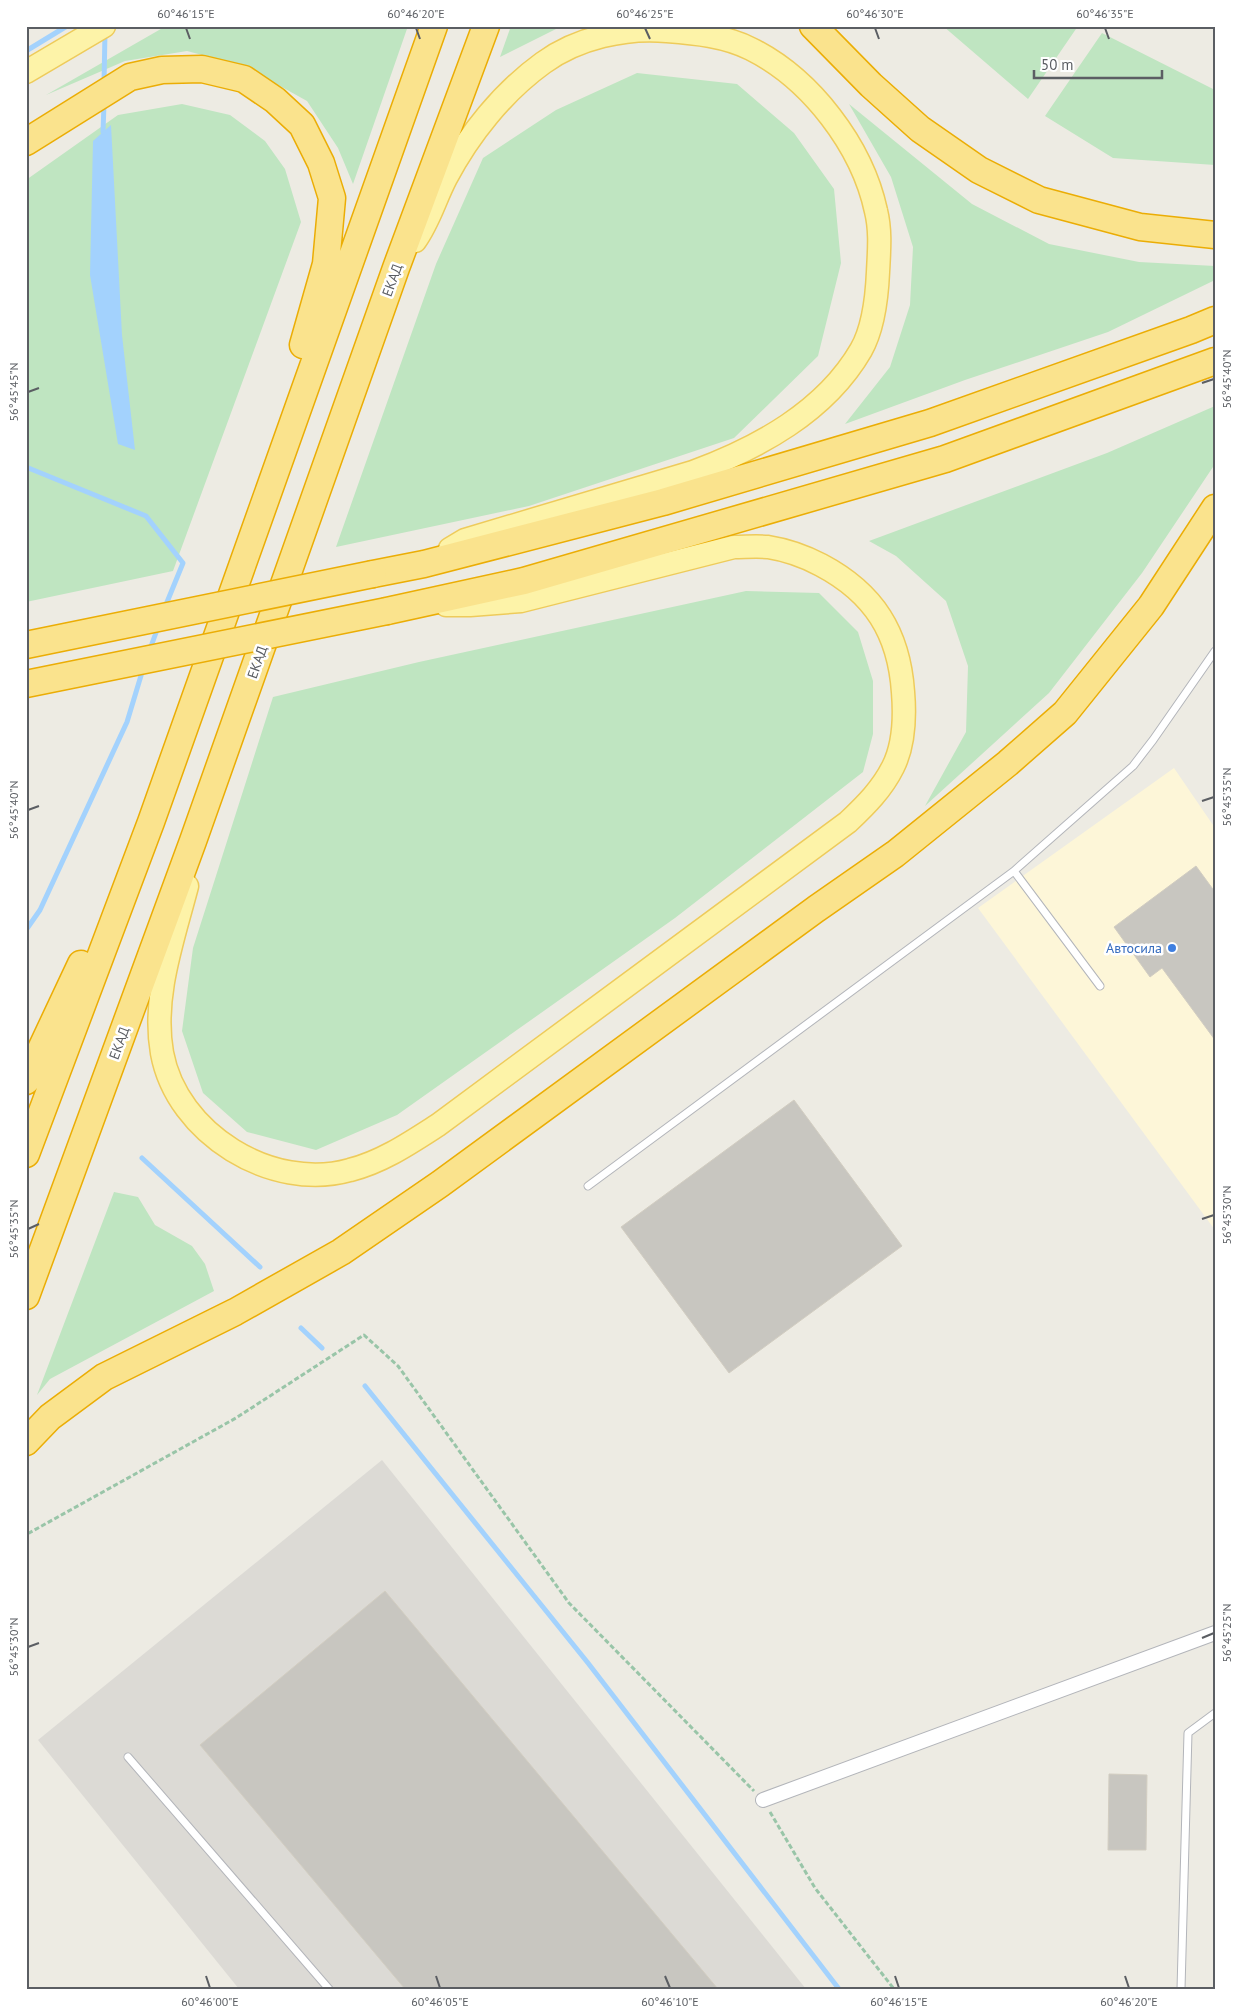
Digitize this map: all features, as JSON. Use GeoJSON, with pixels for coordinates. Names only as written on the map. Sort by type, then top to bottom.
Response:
{"type":"FeatureCollection","features":[{"type":"Feature","properties":{"kind":"highway"},"geometry":{"type":"LineString","coordinates":[[26,1154],[151,822],[434,26]]}},
{"type":"Feature","properties":{"kind":"highway","name":"ЕКАД"},"geometry":{"type":"LineString","coordinates":[[26,1296],[193,842],[396,268],[486,26]]}},
{"type":"Feature","properties":{"kind":"highway"},"geometry":{"type":"LineString","coordinates":[[813,26],[871,85],[920,129],[979,170],[1039,200],[1140,227],[1215,235]]}},
{"type":"Feature","properties":{"kind":"highway"},"geometry":{"type":"LineString","coordinates":[[26,142],[130,77],[162,70],[202,69],[244,79],[275,100],[302,126],[321,163],[332,198],[326,264],[287,402],[274,473]]}},
{"type":"Feature","properties":{"kind":"highway"},"geometry":{"type":"LineString","coordinates":[[26,645],[424,564],[663,502],[930,423],[1215,320]]}},
{"type":"Feature","properties":{"kind":"highway"},"geometry":{"type":"LineString","coordinates":[[26,684],[418,605],[524,581],[945,459],[1215,361]]}},
{"type":"Feature","properties":{"kind":"highway"},"geometry":{"type":"LineString","coordinates":[[26,1442],[50,1417],[104,1377],[235,1312],[356,1242],[440,1184],[792,926],[895,854],[1008,763],[1065,712],[1151,606],[1215,508]]}},
{"type":"Feature","properties":{"kind":"highway"},"geometry":{"type":"LineString","coordinates":[[26,1081],[117,886],[151,822]]}},
{"type":"Feature","properties":{"kind":"main road"},"geometry":{"type":"LineString","coordinates":[[26,72],[101,28]]}},
{"type":"Feature","properties":{"kind":"main road"},"geometry":{"type":"LineString","coordinates":[[396,268],[422,233],[447,177],[470,140],[488,115],[517,84],[545,61],[574,46],[609,34],[649,29],[684,32],[717,38],[749,48],[780,66],[803,86],[832,119],[855,154],[877,213],[880,250],[877,291],[872,318],[862,349],[839,380],[788,427],[756,446],[726,460],[465,540],[424,564]]}},
{"type":"Feature","properties":{"kind":"main road"},"geometry":{"type":"LineString","coordinates":[[193,842],[194,862],[166,968],[162,994],[160,1029],[162,1052],[168,1075],[179,1095],[206,1130],[238,1155],[257,1164],[283,1171],[327,1174],[350,1170],[374,1162],[438,1126],[848,822],[872,799],[894,765],[905,712],[897,653],[880,615],[869,599],[854,585],[836,573],[793,552],[766,547],[734,547],[521,601],[470,606],[418,605]]}},
{"type":"Feature","properties":{"kind":"street"},"geometry":{"type":"LineString","coordinates":[[763,1800],[1215,1633]]}},
{"type":"Feature","properties":{"kind":"lane"},"geometry":{"type":"LineString","coordinates":[[588,1186],[1014,871],[1133,766],[1154,740],[1215,651]]}},
{"type":"Feature","properties":{"kind":"lane"},"geometry":{"type":"LineString","coordinates":[[1014,871],[1100,986]]}},
{"type":"Feature","properties":{"kind":"lane"},"geometry":{"type":"LineString","coordinates":[[1181,1989],[1188,1732],[1215,1713]]}},
{"type":"Feature","properties":{"kind":"lane"},"geometry":{"type":"LineString","coordinates":[[128,1757],[329,1989]]}},
{"type":"Feature","properties":{"kind":"path"},"geometry":{"type":"LineString","coordinates":[[26,1541],[29,1533],[236,1418],[364,1336],[398,1366],[570,1604],[763,1800],[815,1888],[894,1989]]}},
{"type":"Feature","properties":{"kind":"shaded area"},"geometry":{"type":"Polygon","coordinates":[[[1174,768],[1215,828],[1215,1230],[978,908],[1174,768]]]}},
{"type":"Feature","properties":{"kind":"shaded area"},"geometry":{"type":"Polygon","coordinates":[[[382,1460],[806,1989],[239,1989],[38,1740],[382,1460]]]}},
{"type":"Feature","properties":{"kind":"green space"},"geometry":{"type":"Polygon","coordinates":[[[166,26],[408,26],[353,184],[338,148],[307,101],[244,66],[187,51],[125,61],[46,95],[166,26]]]}},
{"type":"Feature","properties":{"kind":"green space"},"geometry":{"type":"Polygon","coordinates":[[[511,26],[562,26],[500,57],[511,26]]]}},
{"type":"Feature","properties":{"kind":"green space"},"geometry":{"type":"Polygon","coordinates":[[[943,26],[1078,26],[1028,99],[943,26]]]}},
{"type":"Feature","properties":{"kind":"green space"},"geometry":{"type":"Polygon","coordinates":[[[1102,33],[1215,90],[1215,165],[1113,158],[1045,116],[1102,33]]]}},
{"type":"Feature","properties":{"kind":"green space"},"geometry":{"type":"Polygon","coordinates":[[[637,73],[737,84],[794,133],[834,189],[841,263],[818,356],[734,438],[529,506],[336,547],[436,264],[483,158],[556,110],[637,73]]]}},
{"type":"Feature","properties":{"kind":"green space"},"geometry":{"type":"Polygon","coordinates":[[[182,104],[230,115],[265,141],[285,169],[301,222],[173,571],[26,602],[26,180],[118,115],[182,104]]]}},
{"type":"Feature","properties":{"kind":"green space"},"geometry":{"type":"Polygon","coordinates":[[[849,104],[972,204],[1049,244],[1139,262],[1215,266],[1215,280],[1108,332],[965,380],[845,424],[890,367],[910,305],[913,247],[891,177],[849,104]]]}},
{"type":"Feature","properties":{"kind":"green space"},"geometry":{"type":"Polygon","coordinates":[[[1215,406],[1215,464],[1142,573],[1049,693],[925,806],[966,732],[968,666],[946,601],[896,556],[869,541],[1107,453],[1215,406]]]}},
{"type":"Feature","properties":{"kind":"green space"},"geometry":{"type":"Polygon","coordinates":[[[746,591],[819,593],[858,632],[873,681],[873,734],[863,772],[675,918],[397,1115],[316,1150],[247,1132],[203,1093],[182,1031],[193,948],[273,697],[419,662],[746,591]]]}},
{"type":"Feature","properties":{"kind":"green space"},"geometry":{"type":"Polygon","coordinates":[[[114,1192],[138,1197],[155,1225],[192,1246],[205,1264],[214,1291],[50,1379],[37,1395],[114,1192]]]}},
{"type":"Feature","properties":{"kind":"water"},"geometry":{"type":"Polygon","coordinates":[[[111,125],[122,335],[135,450],[118,444],[90,275],[93,141],[111,125]]]}},
{"type":"Feature","properties":{"kind":"building","name":"Автосила"},"geometry":{"type":"Polygon","coordinates":[[[1196,866],[1215,892],[1215,1040],[1162,968],[1150,977],[1114,927],[1196,866]]]}},
{"type":"Feature","properties":{"kind":"building"},"geometry":{"type":"Polygon","coordinates":[[[794,1100],[902,1246],[729,1373],[621,1227],[794,1100]]]}},
{"type":"Feature","properties":{"kind":"building"},"geometry":{"type":"Polygon","coordinates":[[[385,1591],[718,1989],[405,1989],[200,1745],[385,1591]]]}},
{"type":"Feature","properties":{"kind":"building"},"geometry":{"type":"Polygon","coordinates":[[[1109,1774],[1147,1775],[1146,1850],[1108,1850],[1109,1774]]]}},
{"type":"Feature","properties":{"kind":"waterway"},"geometry":{"type":"LineString","coordinates":[[26,51],[67,26]]}},
{"type":"Feature","properties":{"kind":"waterway"},"geometry":{"type":"LineString","coordinates":[[104,83],[105,32]]}},
{"type":"Feature","properties":{"kind":"waterway"},"geometry":{"type":"LineString","coordinates":[[103,132],[104,104]]}},
{"type":"Feature","properties":{"kind":"waterway"},"geometry":{"type":"LineString","coordinates":[[26,467],[146,516],[183,563],[165,607]]}},
{"type":"Feature","properties":{"kind":"waterway"},"geometry":{"type":"LineString","coordinates":[[149,652],[158,627]]}},
{"type":"Feature","properties":{"kind":"waterway"},"geometry":{"type":"LineString","coordinates":[[26,930],[40,910],[127,722],[143,669]]}},
{"type":"Feature","properties":{"kind":"waterway"},"geometry":{"type":"LineString","coordinates":[[142,1158],[260,1267]]}},
{"type":"Feature","properties":{"kind":"waterway"},"geometry":{"type":"LineString","coordinates":[[301,1328],[322,1348]]}},
{"type":"Feature","properties":{"kind":"waterway"},"geometry":{"type":"LineString","coordinates":[[365,1386],[588,1663],[839,1989]]}},
{"type":"Feature","properties":{"kind":"place","name":"Автосила"},"geometry":{"type":"Point","coordinates":[1172,948]}}]}
